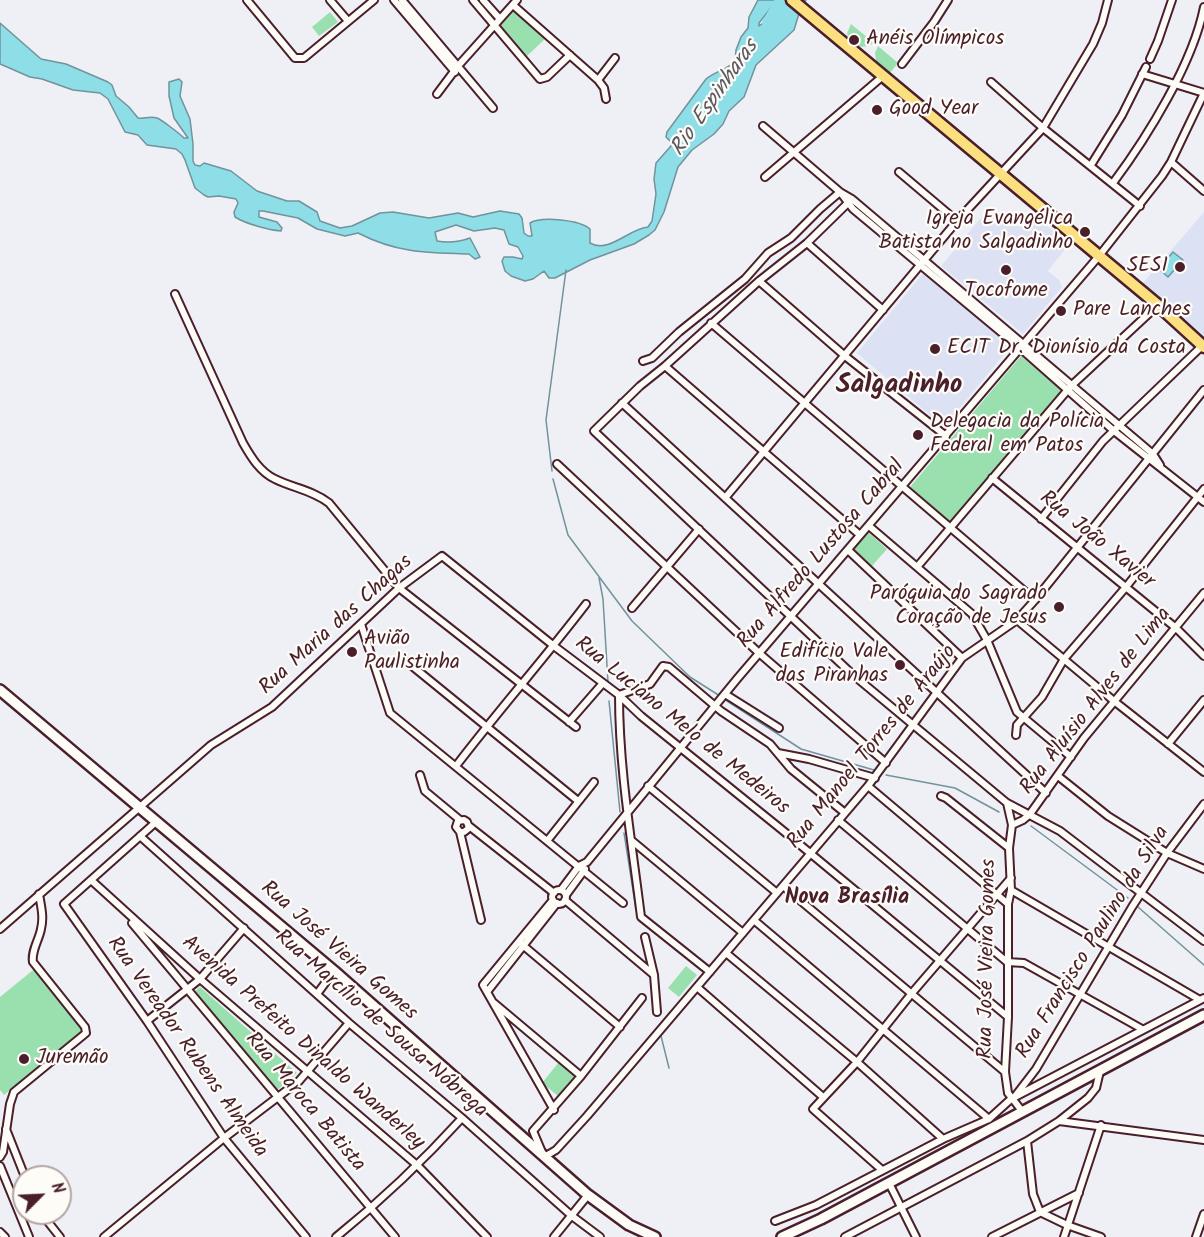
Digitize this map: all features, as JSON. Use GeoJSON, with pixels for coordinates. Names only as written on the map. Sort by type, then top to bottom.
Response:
{"type":"FeatureCollection","features":[{"type":"Feature","properties":{"kind":"main road"},"geometry":{"type":"LineString","coordinates":[[792,0],[1158,305],[1203,346]]}},
{"type":"Feature","properties":{"kind":"main road","name":"Rua José Vieira Gomes"},"geometry":{"type":"LineString","coordinates":[[0,690],[334,971],[588,1195],[622,1220],[655,1237]]}},
{"type":"Feature","properties":{"kind":"main road"},"geometry":{"type":"LineString","coordinates":[[782,1237],[821,1220],[1204,1015]]}},
{"type":"Feature","properties":{"kind":"street"},"geometry":{"type":"LineString","coordinates":[[247,0],[295,58],[304,58],[374,0]]}},
{"type":"Feature","properties":{"kind":"street"},"geometry":{"type":"LineString","coordinates":[[330,0],[348,21]]}},
{"type":"Feature","properties":{"kind":"street"},"geometry":{"type":"LineString","coordinates":[[394,0],[493,108]]}},
{"type":"Feature","properties":{"kind":"street"},"geometry":{"type":"LineString","coordinates":[[402,0],[456,68]]}},
{"type":"Feature","properties":{"kind":"street"},"geometry":{"type":"LineString","coordinates":[[473,0],[540,79],[545,78],[570,54]]}},
{"type":"Feature","properties":{"kind":"street"},"geometry":{"type":"LineString","coordinates":[[483,0],[500,20]]}},
{"type":"Feature","properties":{"kind":"street"},"geometry":{"type":"LineString","coordinates":[[902,64],[948,0]]}},
{"type":"Feature","properties":{"kind":"street"},"geometry":{"type":"LineString","coordinates":[[724,498],[957,221],[1042,128],[1093,44],[1108,0]]}},
{"type":"Feature","properties":{"kind":"street"},"geometry":{"type":"LineString","coordinates":[[1150,59],[1172,0]]}},
{"type":"Feature","properties":{"kind":"street"},"geometry":{"type":"LineString","coordinates":[[437,94],[456,68],[515,2],[598,80],[604,88],[606,99]]}},
{"type":"Feature","properties":{"kind":"street"},"geometry":{"type":"LineString","coordinates":[[1113,183],[1148,133],[1174,83],[1196,36],[1204,6]]}},
{"type":"Feature","properties":{"kind":"street"},"geometry":{"type":"LineString","coordinates":[[598,80],[615,58]]}},
{"type":"Feature","properties":{"kind":"street"},"geometry":{"type":"LineString","coordinates":[[1091,165],[1122,115],[1146,67]]}},
{"type":"Feature","properties":{"kind":"street"},"geometry":{"type":"LineString","coordinates":[[1142,74],[1204,93]]}},
{"type":"Feature","properties":{"kind":"street"},"geometry":{"type":"LineString","coordinates":[[765,177],[883,76]]}},
{"type":"Feature","properties":{"kind":"street"},"geometry":{"type":"LineString","coordinates":[[991,82],[1042,128],[1140,206]]}},
{"type":"Feature","properties":{"kind":"street","name":"Rua Alfredo Lustosa Cabral"},"geometry":{"type":"LineString","coordinates":[[582,868],[759,653],[1140,206],[1171,162],[1204,93]]}},
{"type":"Feature","properties":{"kind":"street"},"geometry":{"type":"LineString","coordinates":[[763,126],[1204,502]]}},
{"type":"Feature","properties":{"kind":"street"},"geometry":{"type":"LineString","coordinates":[[1171,162],[1204,191]]}},
{"type":"Feature","properties":{"kind":"street"},"geometry":{"type":"LineString","coordinates":[[899,172],[957,221]]}},
{"type":"Feature","properties":{"kind":"street"},"geometry":{"type":"LineString","coordinates":[[643,361],[652,358],[679,332],[745,279],[768,253],[791,238],[840,192]]}},
{"type":"Feature","properties":{"kind":"street"},"geometry":{"type":"LineString","coordinates":[[850,202],[807,243],[711,323],[594,431],[852,674],[1007,803],[1060,831],[1204,941]]}},
{"type":"Feature","properties":{"kind":"street"},"geometry":{"type":"LineString","coordinates":[[807,243],[883,310]]}},
{"type":"Feature","properties":{"kind":"street"},"geometry":{"type":"LineString","coordinates":[[759,281],[845,356],[946,436]]}},
{"type":"Feature","properties":{"kind":"street"},"geometry":{"type":"LineString","coordinates":[[175,294],[243,443],[254,462],[274,479],[314,493],[328,503],[399,588],[572,725],[603,683]]}},
{"type":"Feature","properties":{"kind":"street"},"geometry":{"type":"LineString","coordinates":[[917,567],[1069,388],[1158,305]]}},
{"type":"Feature","properties":{"kind":"street"},"geometry":{"type":"LineString","coordinates":[[711,323],[1035,600]]}},
{"type":"Feature","properties":{"kind":"street"},"geometry":{"type":"LineString","coordinates":[[1041,519],[1103,441],[1203,346]]}},
{"type":"Feature","properties":{"kind":"street"},"geometry":{"type":"LineString","coordinates":[[665,366],[860,535]]}},
{"type":"Feature","properties":{"kind":"street","name":"Rua Manoel Torres de Araújo"},"geometry":{"type":"LineString","coordinates":[[544,1156],[556,1150],[579,1125],[755,921],[875,778],[962,658],[1017,620],[1035,600],[1204,390]]}},
{"type":"Feature","properties":{"kind":"street"},"geometry":{"type":"LineString","coordinates":[[622,403],[818,586],[1046,793]]}},
{"type":"Feature","properties":{"kind":"street"},"geometry":{"type":"LineString","coordinates":[[557,464],[759,653],[885,763]]}},
{"type":"Feature","properties":{"kind":"street","name":"Rua João Xavier"},"geometry":{"type":"LineString","coordinates":[[992,478],[1176,628],[1204,656]]}},
{"type":"Feature","properties":{"kind":"street"},"geometry":{"type":"LineString","coordinates":[[1016,735],[1017,725],[1042,697],[1064,658],[1126,587],[1204,489]]}},
{"type":"Feature","properties":{"kind":"street"},"geometry":{"type":"LineString","coordinates":[[869,526],[967,608],[976,619],[987,640],[1017,712],[1071,757]]}},
{"type":"Feature","properties":{"kind":"street"},"geometry":{"type":"LineString","coordinates":[[632,608],[699,529]]}},
{"type":"Feature","properties":{"kind":"street"},"geometry":{"type":"LineString","coordinates":[[848,550],[962,658]]}},
{"type":"Feature","properties":{"kind":"street","name":"Rua Maria das Chagas"},"geometry":{"type":"LineString","coordinates":[[0,929],[211,745],[272,707],[399,588],[442,556]]}},
{"type":"Feature","properties":{"kind":"street","name":"Rua Luciano Melo de Medeiros"},"geometry":{"type":"LineString","coordinates":[[442,556],[619,695],[640,716],[682,748],[1008,1017]]}},
{"type":"Feature","properties":{"kind":"street","name":"Rua Aluísio Alves de Lima"},"geometry":{"type":"LineString","coordinates":[[1012,825],[1026,819],[1114,701],[1204,593]]}},
{"type":"Feature","properties":{"kind":"street"},"geometry":{"type":"LineString","coordinates":[[456,766],[586,604]]}},
{"type":"Feature","properties":{"kind":"street"},"geometry":{"type":"LineString","coordinates":[[1017,620],[1204,772]]}},
{"type":"Feature","properties":{"kind":"street"},"geometry":{"type":"LineString","coordinates":[[361,624],[390,713],[623,903]]}},
{"type":"Feature","properties":{"kind":"street"},"geometry":{"type":"LineString","coordinates":[[406,661],[578,801]]}},
{"type":"Feature","properties":{"kind":"street"},"geometry":{"type":"LineString","coordinates":[[710,972],[641,917],[626,813],[619,735],[619,695],[650,684],[663,666],[666,666],[717,704],[738,724],[762,738],[791,769],[845,813]]}},
{"type":"Feature","properties":{"kind":"street"},"geometry":{"type":"LineString","coordinates":[[724,695],[779,728]]}},
{"type":"Feature","properties":{"kind":"street"},"geometry":{"type":"LineString","coordinates":[[1168,744],[1204,700]]}},
{"type":"Feature","properties":{"kind":"street"},"geometry":{"type":"LineString","coordinates":[[778,753],[809,759],[875,778]]}},
{"type":"Feature","properties":{"kind":"street"},"geometry":{"type":"LineString","coordinates":[[420,775],[425,791],[460,820],[466,820],[469,826],[561,903],[582,868]]}},
{"type":"Feature","properties":{"kind":"street"},"geometry":{"type":"LineString","coordinates":[[1058,776],[1108,816],[1167,853],[1204,869]]}},
{"type":"Feature","properties":{"kind":"street"},"geometry":{"type":"LineString","coordinates":[[548,841],[594,782]]}},
{"type":"Feature","properties":{"kind":"street"},"geometry":{"type":"LineString","coordinates":[[648,786],[777,893]]}},
{"type":"Feature","properties":{"kind":"street"},"geometry":{"type":"LineString","coordinates":[[868,786],[1008,904]]}},
{"type":"Feature","properties":{"kind":"street"},"geometry":{"type":"LineString","coordinates":[[940,796],[946,798],[1010,848]]}},
{"type":"Feature","properties":{"kind":"street","name":"Rua José Vieira Gomes"},"geometry":{"type":"LineString","coordinates":[[1007,803],[1012,825],[1005,1072],[1008,1093],[1022,1111]]}},
{"type":"Feature","properties":{"kind":"street","name":"Rua Francisco Paulino da Silva"},"geometry":{"type":"LineString","coordinates":[[1011,1099],[1036,1069],[1142,892],[1167,853],[1204,804]]}},
{"type":"Feature","properties":{"kind":"street"},"geometry":{"type":"LineString","coordinates":[[460,820],[456,826],[460,832],[481,920]]}},
{"type":"Feature","properties":{"kind":"street"},"geometry":{"type":"LineString","coordinates":[[838,820],[1007,962],[1024,963],[1142,1029]]}},
{"type":"Feature","properties":{"kind":"street"},"geometry":{"type":"LineString","coordinates":[[91,880],[156,822]]}},
{"type":"Feature","properties":{"kind":"street"},"geometry":{"type":"LineString","coordinates":[[460,832],[466,831],[469,826]]}},
{"type":"Feature","properties":{"kind":"street","name":"Rua Marcílio de Sousa Nóbrega"},"geometry":{"type":"LineString","coordinates":[[140,836],[349,1023],[462,1118],[572,1216],[600,1237]]}},
{"type":"Feature","properties":{"kind":"street"},"geometry":{"type":"LineString","coordinates":[[630,840],[744,933]]}},
{"type":"Feature","properties":{"kind":"street"},"geometry":{"type":"LineString","coordinates":[[882,1170],[813,1109],[857,1062],[912,993],[1011,878]]}},
{"type":"Feature","properties":{"kind":"street","name":"Rua Vereador Rubens Almeida"},"geometry":{"type":"LineString","coordinates":[[91,880],[64,904],[147,1022],[224,1138],[306,1237]]}},
{"type":"Feature","properties":{"kind":"street","name":"Avenida Prefeito Dinaldo Wanderley"},"geometry":{"type":"LineString","coordinates":[[91,880],[200,979],[418,1166],[487,1237]]}},
{"type":"Feature","properties":{"kind":"street"},"geometry":{"type":"LineString","coordinates":[[783,886],[1005,1072]]}},
{"type":"Feature","properties":{"kind":"street"},"geometry":{"type":"LineString","coordinates":[[1011,890],[1202,999]]}},
{"type":"Feature","properties":{"kind":"street"},"geometry":{"type":"LineString","coordinates":[[0,1157],[3,1152],[9,1104],[14,1092],[86,1033],[85,1027],[33,962],[32,955],[43,918],[39,894]]}},
{"type":"Feature","properties":{"kind":"street"},"geometry":{"type":"LineString","coordinates":[[554,1110],[487,992],[555,899],[564,895]]}},
{"type":"Feature","properties":{"kind":"street"},"geometry":{"type":"LineString","coordinates":[[564,895],[654,975]]}},
{"type":"Feature","properties":{"kind":"street","name":"Rua Maroca Batista"},"geometry":{"type":"LineString","coordinates":[[118,906],[395,1237]]}},
{"type":"Feature","properties":{"kind":"street"},"geometry":{"type":"LineString","coordinates":[[755,921],[989,1119]]}},
{"type":"Feature","properties":{"kind":"street"},"geometry":{"type":"LineString","coordinates":[[147,1022],[200,979],[244,928]]}},
{"type":"Feature","properties":{"kind":"street"},"geometry":{"type":"LineString","coordinates":[[645,936],[654,975],[657,1012]]}},
{"type":"Feature","properties":{"kind":"street"},"geometry":{"type":"LineString","coordinates":[[521,944],[621,1027]]}},
{"type":"Feature","properties":{"kind":"street"},"geometry":{"type":"LineString","coordinates":[[726,953],[857,1062],[944,1139]]}},
{"type":"Feature","properties":{"kind":"street"},"geometry":{"type":"LineString","coordinates":[[317,994],[334,971]]}},
{"type":"Feature","properties":{"kind":"street"},"geometry":{"type":"LineString","coordinates":[[697,987],[824,1097]]}},
{"type":"Feature","properties":{"kind":"street"},"geometry":{"type":"LineString","coordinates":[[544,1156],[533,1131],[554,1110],[642,998]]}},
{"type":"Feature","properties":{"kind":"street"},"geometry":{"type":"LineString","coordinates":[[775,1221],[816,1205],[944,1139],[989,1119],[1011,1099],[1202,999]]}},
{"type":"Feature","properties":{"kind":"street"},"geometry":{"type":"LineString","coordinates":[[491,1000],[581,1076]]}},
{"type":"Feature","properties":{"kind":"street"},"geometry":{"type":"LineString","coordinates":[[104,1237],[224,1138],[299,1081],[349,1023]]}},
{"type":"Feature","properties":{"kind":"street"},"geometry":{"type":"LineString","coordinates":[[846,1237],[1027,1141],[1059,1121],[1088,1098],[1096,1088],[1100,1071]]}},
{"type":"Feature","properties":{"kind":"street"},"geometry":{"type":"LineString","coordinates":[[336,1237],[418,1166],[462,1118]]}},
{"type":"Feature","properties":{"kind":"street"},"geometry":{"type":"LineString","coordinates":[[1059,1121],[1204,1140]]}},
{"type":"Feature","properties":{"kind":"street"},"geometry":{"type":"LineString","coordinates":[[1064,1237],[1101,1125]]}},
{"type":"Feature","properties":{"kind":"street"},"geometry":{"type":"LineString","coordinates":[[6,1129],[20,1165]]}},
{"type":"Feature","properties":{"kind":"street"},"geometry":{"type":"LineString","coordinates":[[1027,1141],[1033,1194],[1040,1212],[1101,1237]]}},
{"type":"Feature","properties":{"kind":"street"},"geometry":{"type":"LineString","coordinates":[[0,1166],[28,1237]]}},
{"type":"Feature","properties":{"kind":"street"},"geometry":{"type":"LineString","coordinates":[[889,1183],[916,1237]]}},
{"type":"Feature","properties":{"kind":"street"},"geometry":{"type":"LineString","coordinates":[[992,1237],[1078,1194]]}},
{"type":"Feature","properties":{"kind":"street"},"geometry":{"type":"LineString","coordinates":[[554,1237],[588,1195]]}},
{"type":"Feature","properties":{"kind":"street"},"geometry":{"type":"LineString","coordinates":[[1196,1237],[1204,1214]]}},
{"type":"Feature","properties":{"kind":"street"},"geometry":{"type":"LineString","coordinates":[[50,1225],[60,1237]]}},
{"type":"Feature","properties":{"kind":"street"},"geometry":{"type":"LineString","coordinates":[[1006,1237],[1008,1229]]}},
{"type":"Feature","properties":{"kind":"street"},"geometry":{"type":"LineString","coordinates":[[0,1232],[5,1237]]}},
{"type":"Feature","properties":{"kind":"shaded area","name":"SESI"},"geometry":{"type":"Polygon","coordinates":[[[1204,212],[1204,335],[1143,283],[1204,212]]]}},
{"type":"Feature","properties":{"kind":"shaded area"},"geometry":{"type":"Polygon","coordinates":[[[985,213],[1021,227],[1030,216],[1035,216],[1069,244],[1048,271],[1059,280],[1062,287],[1023,334],[941,266],[985,213]]]}},
{"type":"Feature","properties":{"kind":"shaded area","name":"ECIT Dr. Dionísio da Costa"},"geometry":{"type":"Polygon","coordinates":[[[925,271],[1012,345],[944,427],[857,353],[925,271]]]}},
{"type":"Feature","properties":{"kind":"green space"},"geometry":{"type":"Polygon","coordinates":[[[515,9],[546,38],[527,56],[500,25],[515,9]]]}},
{"type":"Feature","properties":{"kind":"green space"},"geometry":{"type":"Polygon","coordinates":[[[330,12],[338,22],[319,36],[312,27],[330,12]]]}},
{"type":"Feature","properties":{"kind":"green space"},"geometry":{"type":"Polygon","coordinates":[[[851,24],[874,43],[861,47],[854,44],[847,33],[851,24]]]}},
{"type":"Feature","properties":{"kind":"green space"},"geometry":{"type":"Polygon","coordinates":[[[878,46],[898,63],[890,73],[876,61],[875,53],[878,46]]]}},
{"type":"Feature","properties":{"kind":"green space"},"geometry":{"type":"Polygon","coordinates":[[[1021,356],[1062,391],[950,522],[910,487],[1021,356]]]}},
{"type":"Feature","properties":{"kind":"green space"},"geometry":{"type":"Polygon","coordinates":[[[868,532],[887,549],[872,566],[853,549],[868,532]]]}},
{"type":"Feature","properties":{"kind":"green space","name":"Juremão"},"geometry":{"type":"Polygon","coordinates":[[[38,966],[87,1028],[4,1095],[0,1090],[0,997],[38,966]]]}},
{"type":"Feature","properties":{"kind":"green space"},"geometry":{"type":"Polygon","coordinates":[[[686,966],[697,975],[679,997],[668,988],[686,966]]]}},
{"type":"Feature","properties":{"kind":"green space"},"geometry":{"type":"Polygon","coordinates":[[[200,987],[297,1073],[276,1091],[193,993],[200,987]]]}},
{"type":"Feature","properties":{"kind":"green space"},"geometry":{"type":"Polygon","coordinates":[[[559,1062],[575,1075],[558,1096],[542,1083],[559,1062]]]}},
{"type":"Feature","properties":{"kind":"water"},"geometry":{"type":"Polygon","coordinates":[[[758,0],[777,0],[759,26],[766,21],[782,0],[806,0],[801,7],[794,30],[756,65],[744,97],[729,111],[723,124],[714,134],[692,150],[678,167],[664,212],[655,230],[634,244],[590,260],[555,278],[549,278],[544,271],[533,279],[525,281],[505,271],[502,261],[504,257],[522,259],[523,256],[518,247],[509,244],[504,230],[495,228],[474,231],[456,225],[435,232],[437,241],[454,242],[470,238],[480,257],[475,259],[469,254],[412,251],[386,245],[358,233],[345,236],[317,229],[298,218],[263,211],[259,211],[259,217],[277,222],[282,228],[281,231],[245,222],[235,217],[234,212],[238,203],[236,199],[208,197],[195,188],[185,160],[176,149],[147,145],[138,135],[125,132],[108,99],[100,93],[73,90],[30,77],[0,64],[0,23],[41,59],[66,64],[108,82],[112,85],[116,96],[138,118],[157,118],[184,138],[188,138],[174,118],[169,96],[169,82],[179,79],[182,82],[180,96],[190,119],[195,165],[200,166],[204,163],[231,171],[257,191],[287,201],[299,201],[317,212],[320,221],[340,228],[352,226],[380,213],[393,212],[429,218],[458,213],[473,217],[500,211],[519,214],[522,218],[524,233],[528,236],[532,236],[530,223],[536,221],[561,220],[578,223],[590,229],[590,243],[597,246],[612,243],[634,231],[648,227],[652,221],[656,194],[654,179],[656,163],[671,146],[671,142],[666,137],[667,132],[706,79],[735,61],[736,50],[741,37],[748,28],[749,17],[758,0]]]}},
{"type":"Feature","properties":{"kind":"water"},"geometry":{"type":"Polygon","coordinates":[[[1173,252],[1183,260],[1168,277],[1159,269],[1173,252]]]}},
{"type":"Feature","properties":{"kind":"waterway","name":"Rio Espinharas"},"geometry":{"type":"LineString","coordinates":[[767,23],[780,0]]}},
{"type":"Feature","properties":{"kind":"waterway"},"geometry":{"type":"LineString","coordinates":[[552,471],[546,420],[566,270]]}},
{"type":"Feature","properties":{"kind":"waterway"},"geometry":{"type":"LineString","coordinates":[[553,479],[568,535],[632,621],[690,677],[720,696]]}},
{"type":"Feature","properties":{"kind":"waterway"},"geometry":{"type":"LineString","coordinates":[[599,578],[603,599],[608,682]]}},
{"type":"Feature","properties":{"kind":"waterway"},"geometry":{"type":"LineString","coordinates":[[724,699],[801,749],[874,770]]}},
{"type":"Feature","properties":{"kind":"waterway"},"geometry":{"type":"LineString","coordinates":[[609,701],[620,812]]}},
{"type":"Feature","properties":{"kind":"waterway"},"geometry":{"type":"LineString","coordinates":[[886,775],[955,788],[999,812]]}},
{"type":"Feature","properties":{"kind":"waterway"},"geometry":{"type":"LineString","coordinates":[[1031,826],[1128,898]]}},
{"type":"Feature","properties":{"kind":"waterway"},"geometry":{"type":"LineString","coordinates":[[624,833],[636,910]]}},
{"type":"Feature","properties":{"kind":"waterway"},"geometry":{"type":"LineString","coordinates":[[1138,907],[1204,965]]}},
{"type":"Feature","properties":{"kind":"waterway"},"geometry":{"type":"LineString","coordinates":[[661,1036],[669,1068]]}},
{"type":"Feature","properties":{"kind":"place","name":"Anéis Olímpicos"},"geometry":{"type":"Point","coordinates":[854,40]}},
{"type":"Feature","properties":{"kind":"place","name":"Good Year"},"geometry":{"type":"Point","coordinates":[877,110]}},
{"type":"Feature","properties":{"kind":"place","name":"Igreja Evangélica Batista no Salgadinho"},"geometry":{"type":"Point","coordinates":[1085,232]}},
{"type":"Feature","properties":{"kind":"place","name":"SESI"},"geometry":{"type":"Point","coordinates":[1180,267]}},
{"type":"Feature","properties":{"kind":"place","name":"Tocofome"},"geometry":{"type":"Point","coordinates":[1006,270]}},
{"type":"Feature","properties":{"kind":"place","name":"Pare Lanches"},"geometry":{"type":"Point","coordinates":[1061,311]}},
{"type":"Feature","properties":{"kind":"place","name":"ECIT Dr. Dionísio da Costa"},"geometry":{"type":"Point","coordinates":[935,349]}},
{"type":"Feature","properties":{"kind":"place","name":"Delegacia da Polícia Federal em Patos"},"geometry":{"type":"Point","coordinates":[918,435]}},
{"type":"Feature","properties":{"kind":"place","name":"Paróquia do Sagrado Coração de Jesus"},"geometry":{"type":"Point","coordinates":[1059,607]}},
{"type":"Feature","properties":{"kind":"place","name":"Avião Paulistinha"},"geometry":{"type":"Point","coordinates":[352,652]}},
{"type":"Feature","properties":{"kind":"place","name":"Edifício Vale das Piranhas"},"geometry":{"type":"Point","coordinates":[900,665]}},
{"type":"Feature","properties":{"kind":"place","name":"Juremão"},"geometry":{"type":"Point","coordinates":[24,1059]}},
{"type":"Feature","properties":{"kind":"district","name":"Salgadinho"},"geometry":{"type":"Point","coordinates":[899,387]}},
{"type":"Feature","properties":{"kind":"district","name":"Nova Brasília"},"geometry":{"type":"Point","coordinates":[847,899]}}]}
